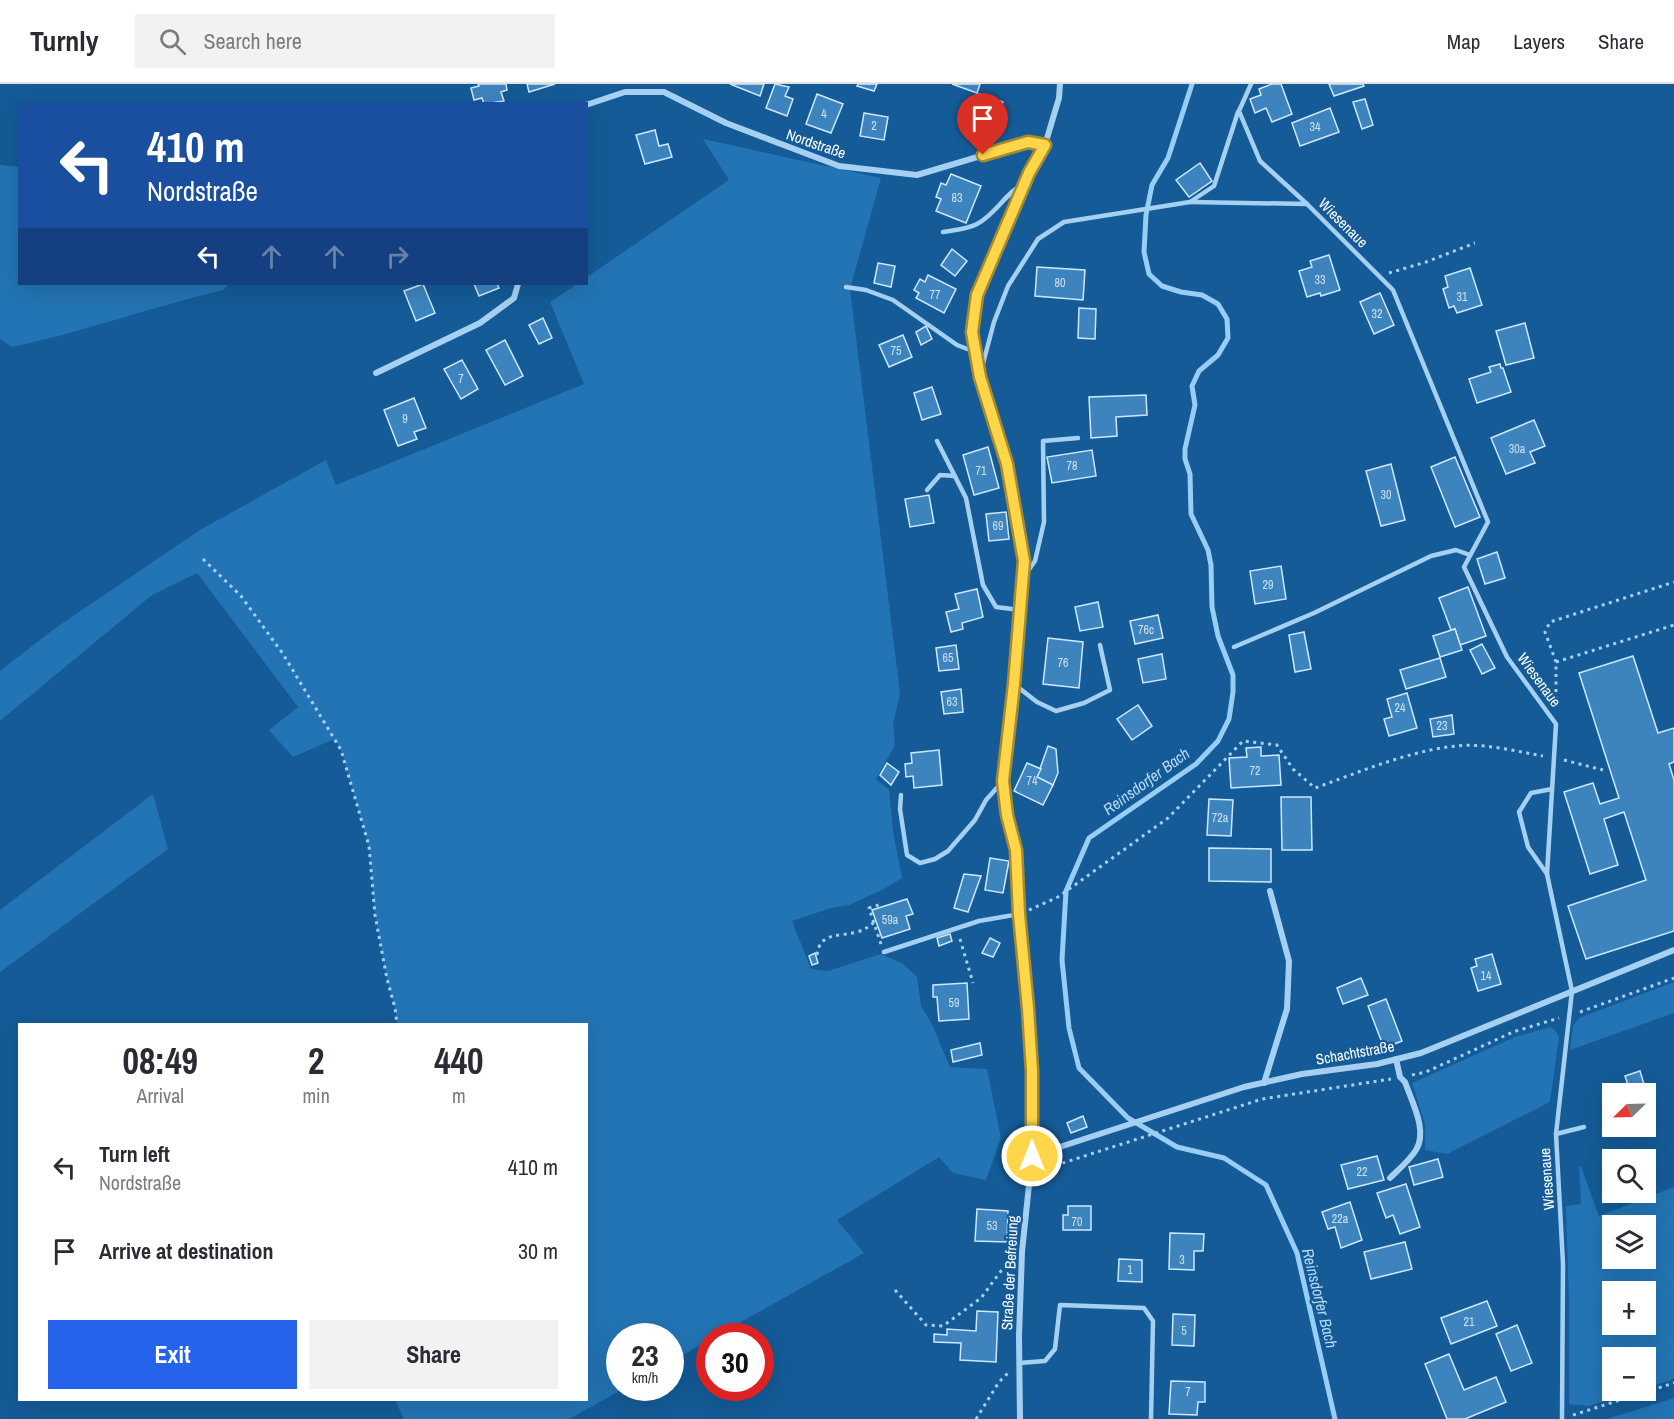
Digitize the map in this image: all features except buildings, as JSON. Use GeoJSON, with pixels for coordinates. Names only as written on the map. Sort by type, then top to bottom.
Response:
{"type":"FeatureCollection","features":[{"type":"Feature","properties":{"kind":"street","name":"Straße der Befreiung"},"geometry":{"type":"LineString","coordinates":[[1020,1419],[1022,1252],[1032,1156],[1030,1039],[1016,850],[1007,815],[1003,781],[1024,561],[1007,464],[980,377],[972,332],[977,295],[1025,183],[1045,145],[1059,98],[1060,84]]}},
{"type":"Feature","properties":{"kind":"street","name":"Nordstraße"},"geometry":{"type":"LineString","coordinates":[[588,104],[625,92],[664,92],[726,123],[839,166],[916,175],[1028,142],[1045,145]]}},
{"type":"Feature","properties":{"kind":"street"},"geometry":{"type":"LineString","coordinates":[[376,373],[480,323],[514,298],[518,285]]}},
{"type":"Feature","properties":{"kind":"street"},"geometry":{"type":"LineString","coordinates":[[1264,1083],[1287,1010],[1289,961],[1270,891]]}},
{"type":"Feature","properties":{"kind":"street","name":"Schachtstraße"},"geometry":{"type":"LineString","coordinates":[[1032,1156],[1244,1087],[1302,1074],[1377,1064],[1421,1053],[1674,950]]}},
{"type":"Feature","properties":{"kind":"street"},"geometry":{"type":"LineString","coordinates":[[1390,1178],[1415,1151],[1420,1141],[1420,1124],[1405,1082],[1400,1077],[1396,1059]]}},
{"type":"Feature","properties":{"kind":"lane"},"geometry":{"type":"LineString","coordinates":[[1191,202],[1214,186],[1239,111],[1251,84]]}},
{"type":"Feature","properties":{"kind":"lane","name":"Wiesenaue"},"geometry":{"type":"LineString","coordinates":[[1239,111],[1260,161],[1307,204],[1393,290],[1488,522],[1464,567],[1507,657],[1556,724],[1547,874],[1572,991],[1556,1134],[1563,1264],[1562,1419]]}},
{"type":"Feature","properties":{"kind":"lane"},"geometry":{"type":"LineString","coordinates":[[944,232],[976,225],[1001,205],[1017,187],[1025,183]]}},
{"type":"Feature","properties":{"kind":"lane"},"geometry":{"type":"LineString","coordinates":[[980,377],[994,321],[1008,286],[1038,239],[1064,222],[1191,202],[1307,204]]}},
{"type":"Feature","properties":{"kind":"lane"},"geometry":{"type":"LineString","coordinates":[[846,288],[866,290],[893,300],[957,345],[975,352]]}},
{"type":"Feature","properties":{"kind":"lane"},"geometry":{"type":"LineString","coordinates":[[1022,579],[1035,561],[1044,522],[1043,441],[1078,438]]}},
{"type":"Feature","properties":{"kind":"lane"},"geometry":{"type":"LineString","coordinates":[[937,441],[966,498],[983,585],[996,607],[1020,610]]}},
{"type":"Feature","properties":{"kind":"lane"},"geometry":{"type":"LineString","coordinates":[[927,490],[940,475],[955,476]]}},
{"type":"Feature","properties":{"kind":"lane"},"geometry":{"type":"LineString","coordinates":[[1234,647],[1314,613],[1431,556],[1456,550],[1470,555]]}},
{"type":"Feature","properties":{"kind":"lane"},"geometry":{"type":"LineString","coordinates":[[1014,684],[1037,702],[1056,711],[1084,704],[1110,690],[1100,645]]}},
{"type":"Feature","properties":{"kind":"lane"},"geometry":{"type":"LineString","coordinates":[[901,795],[900,808],[907,855],[920,863],[935,859],[948,851],[975,820],[986,800],[1003,781]]}},
{"type":"Feature","properties":{"kind":"lane"},"geometry":{"type":"LineString","coordinates":[[1547,874],[1528,847],[1520,812],[1531,793],[1552,789]]}},
{"type":"Feature","properties":{"kind":"lane"},"geometry":{"type":"LineString","coordinates":[[884,952],[979,921],[1019,914]]}},
{"type":"Feature","properties":{"kind":"lane"},"geometry":{"type":"LineString","coordinates":[[1556,1134],[1584,1127]]}},
{"type":"Feature","properties":{"kind":"lane"},"geometry":{"type":"LineString","coordinates":[[1019,1363],[1045,1361],[1054,1349],[1060,1305],[1144,1308],[1153,1321],[1152,1419]]}},
{"type":"Feature","properties":{"kind":"path"},"geometry":{"type":"LineString","coordinates":[[1380,277],[1476,243]]}},
{"type":"Feature","properties":{"kind":"path"},"geometry":{"type":"LineString","coordinates":[[202,559],[241,596],[283,654],[341,750],[369,846],[375,915],[397,1023]]}},
{"type":"Feature","properties":{"kind":"path"},"geometry":{"type":"LineString","coordinates":[[1556,724],[1556,662],[1545,632],[1550,622],[1674,582]]}},
{"type":"Feature","properties":{"kind":"path"},"geometry":{"type":"LineString","coordinates":[[1556,662],[1674,625]]}},
{"type":"Feature","properties":{"kind":"path"},"geometry":{"type":"LineString","coordinates":[[1019,914],[1059,897],[1168,818],[1243,741],[1277,745],[1293,769],[1315,788],[1402,757],[1457,746],[1504,748],[1603,770]]}},
{"type":"Feature","properties":{"kind":"path"},"geometry":{"type":"LineString","coordinates":[[882,904],[869,908],[884,952]]}},
{"type":"Feature","properties":{"kind":"path"},"geometry":{"type":"LineString","coordinates":[[817,955],[827,936],[856,932],[874,922]]}},
{"type":"Feature","properties":{"kind":"path"},"geometry":{"type":"LineString","coordinates":[[956,928],[973,983]]}},
{"type":"Feature","properties":{"kind":"path"},"geometry":{"type":"LineString","coordinates":[[1030,1173],[1167,1130]]}},
{"type":"Feature","properties":{"kind":"path"},"geometry":{"type":"LineString","coordinates":[[895,1290],[926,1325],[943,1326],[981,1298],[1001,1271],[1022,1252]]}},
{"type":"Feature","properties":{"kind":"path"},"geometry":{"type":"LineString","coordinates":[[976,1419],[999,1382],[1019,1363]]}},
{"type":"Feature","properties":{"kind":"path"},"geometry":{"type":"LineString","coordinates":[[1562,1419],[1674,1383]]}},
{"type":"Feature","properties":{"kind":"shaded area"},"geometry":{"type":"Polygon","coordinates":[[[703,139],[881,178],[850,289],[900,693],[893,724],[895,745],[876,779],[889,790],[893,831],[902,878],[849,905],[831,908],[792,921],[811,969],[828,971],[881,954],[903,964],[917,977],[921,1006],[932,1024],[950,1067],[987,1069],[1001,1138],[986,1180],[953,1173],[939,1157],[837,1220],[864,1253],[739,1323],[696,1323],[696,1348],[684,1354],[684,1323],[606,1323],[606,1399],[569,1419],[404,1419],[395,1401],[588,1401],[588,1023],[397,1023],[375,915],[369,846],[341,750],[334,739],[293,757],[269,730],[298,707],[197,573],[152,595],[0,721],[0,671],[54,629],[200,530],[326,460],[336,485],[584,384],[550,302],[576,285],[588,285],[588,276],[729,180],[703,139]]]}},
{"type":"Feature","properties":{"kind":"shaded area"},"geometry":{"type":"Polygon","coordinates":[[[0,165],[18,167],[18,285],[228,285],[223,290],[12,347],[0,339],[0,165]]]}},
{"type":"Feature","properties":{"kind":"shaded area"},"geometry":{"type":"Polygon","coordinates":[[[153,794],[168,849],[0,972],[0,910],[153,794]]]}},
{"type":"Feature","properties":{"kind":"shaded area"},"geometry":{"type":"Polygon","coordinates":[[[1674,982],[1674,1013],[1570,1050],[1573,1026],[1579,1018],[1674,982]]]}},
{"type":"Feature","properties":{"kind":"shaded area"},"geometry":{"type":"Polygon","coordinates":[[[1550,1027],[1559,1037],[1550,1102],[1447,1154],[1425,1150],[1425,1124],[1412,1083],[1515,1037],[1550,1027]]]}},
{"type":"Feature","properties":{"kind":"shaded area"},"geometry":{"type":"Polygon","coordinates":[[[1579,1167],[1581,1167],[1599,1216],[1633,1203],[1656,1203],[1656,1194],[1674,1187],[1674,1379],[1656,1385],[1656,1347],[1602,1347],[1602,1401],[1605,1401],[1588,1406],[1569,1404],[1566,1206],[1581,1204],[1579,1167]]]}},
{"type":"Feature","properties":{"kind":"shaded area"},"geometry":{"type":"Polygon","coordinates":[[[1674,1398],[1674,1419],[1607,1419],[1674,1398]]]}},
{"type":"Feature","properties":{"kind":"waterway","name":"Reinsdorfer Bach"},"geometry":{"type":"LineString","coordinates":[[1192,84],[1168,158],[1152,185],[1146,215],[1144,252],[1149,274],[1162,286],[1202,295],[1218,304],[1227,319],[1228,338],[1218,355],[1199,371],[1192,386],[1195,405],[1185,449],[1185,459],[1190,474],[1191,514],[1208,550],[1211,565],[1212,607],[1218,636],[1233,675],[1233,692],[1229,719],[1218,741],[1196,764],[1089,838],[1066,891],[1062,960],[1069,1028],[1079,1068],[1128,1118],[1177,1147],[1224,1158],[1266,1185],[1297,1253],[1335,1419]]}},
{"type":"Feature","properties":{"kind":"route"},"geometry":{"type":"LineString","coordinates":[[983,155],[1028,142],[1045,145],[1029,173],[977,295],[972,332],[980,377],[1007,464],[1024,561],[1003,781],[1007,815],[1016,850],[1032,1071],[1032,1156]]}}]}
